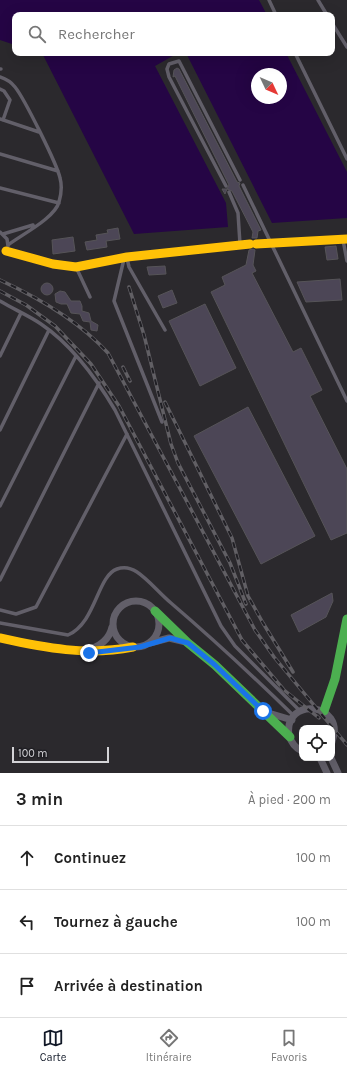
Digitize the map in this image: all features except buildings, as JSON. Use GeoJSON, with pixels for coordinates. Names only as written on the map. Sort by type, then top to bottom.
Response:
{"type":"FeatureCollection","features":[{"type":"Feature","properties":{"kind":"street"},"geometry":{"type":"LineString","coordinates":[[5,250],[53,264],[76,267],[126,257],[240,245],[345,239]]}},
{"type":"Feature","properties":{"kind":"street"},"geometry":{"type":"LineString","coordinates":[[71,652],[100,645],[109,636],[114,616],[118,609],[131,601],[146,603],[188,643],[215,665],[290,737]]}},
{"type":"Feature","properties":{"kind":"street"},"geometry":{"type":"LineString","coordinates":[[146,645],[155,637],[158,630],[158,619],[155,612]]}},
{"type":"Feature","properties":{"kind":"street"},"geometry":{"type":"LineString","coordinates":[[324,711],[334,679],[347,619]]}},
{"type":"Feature","properties":{"kind":"street"},"geometry":{"type":"LineString","coordinates":[[112,624],[114,632],[119,640],[125,645],[133,647]]}},
{"type":"Feature","properties":{"kind":"street"},"geometry":{"type":"LineString","coordinates":[[0,638],[71,652],[104,652],[146,645],[170,638],[188,643]]}},
{"type":"Feature","properties":{"kind":"street"},"geometry":{"type":"LineString","coordinates":[[299,749],[293,744],[290,737],[289,728],[293,718],[300,711],[312,708],[324,711],[331,717],[334,725]]}},
{"type":"Feature","properties":{"kind":"street"},"geometry":{"type":"LineString","coordinates":[[263,711],[293,718]]}},
{"type":"Feature","properties":{"kind":"street"},"geometry":{"type":"LineString","coordinates":[[321,761],[327,773]]}},
{"type":"Feature","properties":{"kind":"street"},"geometry":{"type":"LineString","coordinates":[[332,761],[338,773]]}},
{"type":"Feature","properties":{"kind":"lane"},"geometry":{"type":"LineString","coordinates":[[269,0],[275,12]]}},
{"type":"Feature","properties":{"kind":"lane"},"geometry":{"type":"LineString","coordinates":[[318,0],[325,12]]}},
{"type":"Feature","properties":{"kind":"lane"},"geometry":{"type":"LineString","coordinates":[[335,28],[347,47]]}},
{"type":"Feature","properties":{"kind":"lane"},"geometry":{"type":"LineString","coordinates":[[296,56],[347,159]]}},
{"type":"Feature","properties":{"kind":"lane"},"geometry":{"type":"LineString","coordinates":[[226,186],[169,77],[167,69],[169,64],[175,60],[179,61],[240,180]]}},
{"type":"Feature","properties":{"kind":"lane"},"geometry":{"type":"LineString","coordinates":[[0,77],[11,83],[18,91],[58,172],[61,186],[59,203],[48,217],[36,224],[5,250]]}},
{"type":"Feature","properties":{"kind":"lane"},"geometry":{"type":"LineString","coordinates":[[0,89],[4,91],[10,100],[2,120],[39,132]]}},
{"type":"Feature","properties":{"kind":"lane"},"geometry":{"type":"LineString","coordinates":[[0,154],[58,172]]}},
{"type":"Feature","properties":{"kind":"lane"},"geometry":{"type":"LineString","coordinates":[[243,185],[272,243],[276,257],[347,401]]}},
{"type":"Feature","properties":{"kind":"lane"},"geometry":{"type":"LineString","coordinates":[[0,188],[59,203]]}},
{"type":"Feature","properties":{"kind":"lane"},"geometry":{"type":"LineString","coordinates":[[229,192],[238,213],[240,245]]}},
{"type":"Feature","properties":{"kind":"lane"},"geometry":{"type":"LineString","coordinates":[[1,233],[36,224]]}},
{"type":"Feature","properties":{"kind":"lane"},"geometry":{"type":"LineString","coordinates":[[1,233],[7,239],[5,250]]}},
{"type":"Feature","properties":{"kind":"lane"},"geometry":{"type":"LineString","coordinates":[[345,239],[347,261]]}},
{"type":"Feature","properties":{"kind":"lane"},"geometry":{"type":"LineString","coordinates":[[126,257],[129,267],[164,330]]}},
{"type":"Feature","properties":{"kind":"lane"},"geometry":{"type":"LineString","coordinates":[[126,257],[114,301],[162,422]]}},
{"type":"Feature","properties":{"kind":"lane"},"geometry":{"type":"LineString","coordinates":[[76,267],[90,297]]}},
{"type":"Feature","properties":{"kind":"lane"},"geometry":{"type":"LineString","coordinates":[[0,301],[49,330],[76,356],[99,383],[127,434],[221,626],[235,646],[300,711]]}},
{"type":"Feature","properties":{"kind":"lane"},"geometry":{"type":"LineString","coordinates":[[0,356],[21,313]]}},
{"type":"Feature","properties":{"kind":"lane"},"geometry":{"type":"LineString","coordinates":[[0,430],[49,330]]}},
{"type":"Feature","properties":{"kind":"lane"},"geometry":{"type":"LineString","coordinates":[[0,506],[76,356]]}},
{"type":"Feature","properties":{"kind":"lane"},"geometry":{"type":"LineString","coordinates":[[0,580],[99,383]]}},
{"type":"Feature","properties":{"kind":"lane"},"geometry":{"type":"LineString","coordinates":[[0,610],[16,614],[36,608],[127,434]]}},
{"type":"Feature","properties":{"kind":"lane"},"geometry":{"type":"LineString","coordinates":[[0,623],[68,635],[78,631],[86,621],[107,578],[116,569],[126,567],[137,572],[231,655],[293,718]]}},
{"type":"Feature","properties":{"kind":"shaded area"},"geometry":{"type":"Polygon","coordinates":[[[0,0],[259,0],[265,12],[12,12],[12,44],[0,40],[0,0]]]}},
{"type":"Feature","properties":{"kind":"shaded area"},"geometry":{"type":"Polygon","coordinates":[[[44,56],[173,56],[155,66],[226,203],[228,227],[134,234],[44,56]]]}},
{"type":"Feature","properties":{"kind":"shaded area"},"geometry":{"type":"Polygon","coordinates":[[[188,56],[288,56],[347,172],[347,218],[272,223],[188,56]]]}},
{"type":"Feature","properties":{"kind":"railway"},"geometry":{"type":"LineString","coordinates":[[0,280],[29,294],[58,311],[97,341],[108,353],[255,630],[274,657],[347,745]]}},
{"type":"Feature","properties":{"kind":"railway"},"geometry":{"type":"LineString","coordinates":[[129,287],[144,335],[171,444],[178,463],[230,563],[246,604]]}},
{"type":"Feature","properties":{"kind":"railway"},"geometry":{"type":"LineString","coordinates":[[0,291],[26,305],[55,326],[91,364],[119,406],[242,640],[284,690],[319,718]]}},
{"type":"Feature","properties":{"kind":"railway"},"geometry":{"type":"LineString","coordinates":[[123,367],[130,381]]}},
{"type":"Feature","properties":{"kind":"railway"},"geometry":{"type":"LineString","coordinates":[[165,402],[232,538],[248,596],[293,672]]}},
{"type":"Feature","properties":{"kind":"traffic: fast"},"geometry":{"type":"LineString","coordinates":[[155,611],[188,643],[215,665],[290,737]]}},
{"type":"Feature","properties":{"kind":"traffic: fast"},"geometry":{"type":"LineString","coordinates":[[324,711],[335,679],[347,619]]}},
{"type":"Feature","properties":{"kind":"traffic: slow"},"geometry":{"type":"LineString","coordinates":[[256,244],[347,239]]}},
{"type":"Feature","properties":{"kind":"traffic: slow"},"geometry":{"type":"LineString","coordinates":[[6,251],[53,264],[76,267],[127,257],[250,244]]}},
{"type":"Feature","properties":{"kind":"traffic: slow"},"geometry":{"type":"LineString","coordinates":[[0,638],[66,650],[99,651],[133,647]]}},
{"type":"Feature","properties":{"kind":"route"},"geometry":{"type":"LineString","coordinates":[[89,653],[116,651],[140,647],[170,638],[177,639],[188,643],[215,665],[263,711]]}}]}
